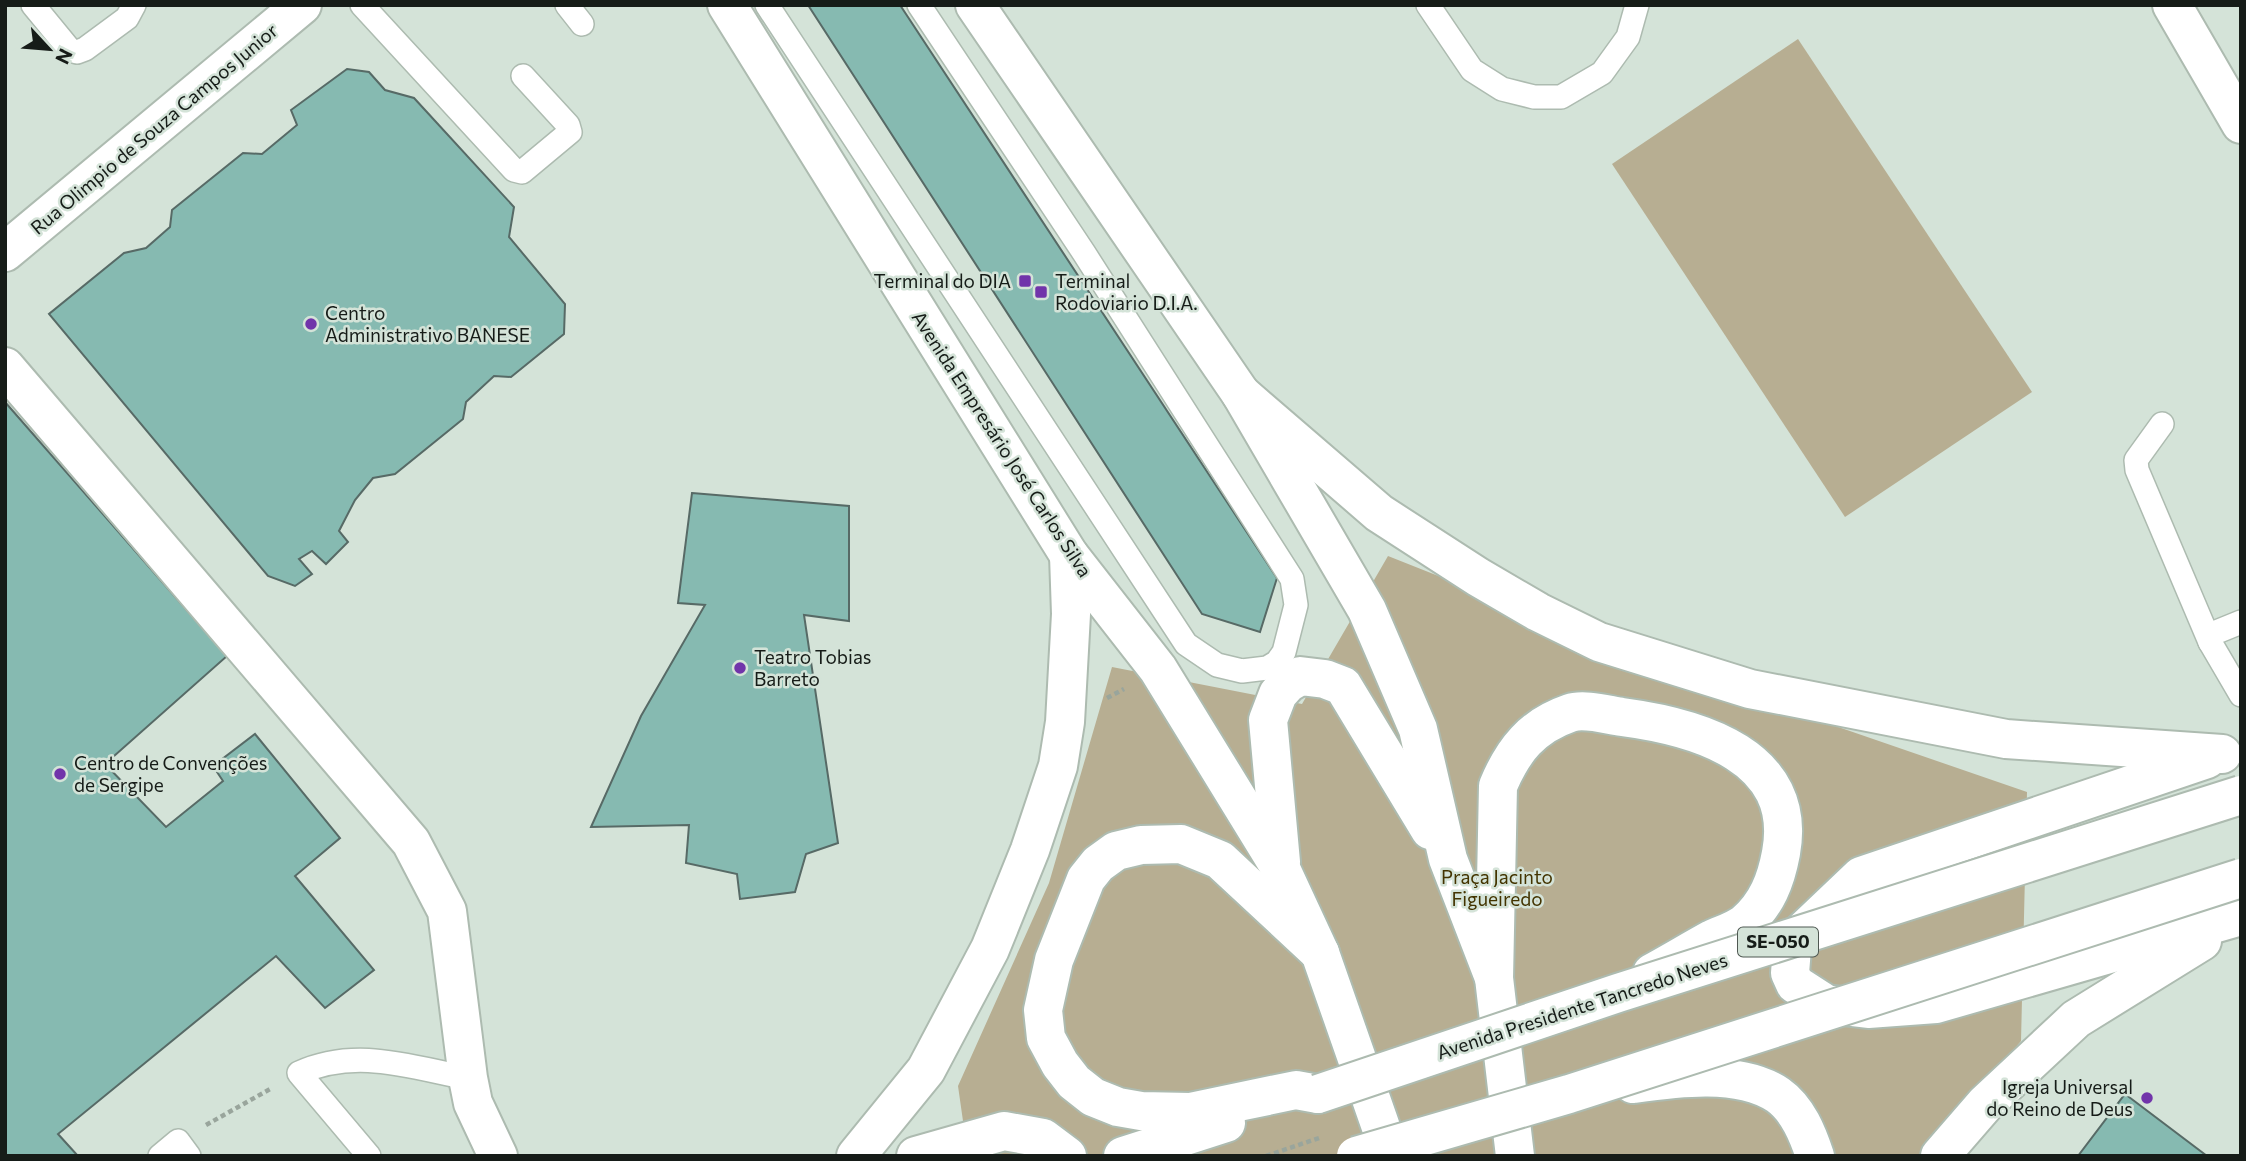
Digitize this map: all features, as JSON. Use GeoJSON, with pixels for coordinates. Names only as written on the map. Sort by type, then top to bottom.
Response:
{"type":"FeatureCollection","features":[{"type":"Feature","properties":{"kind":"main road","name":"Avenida Empresário José Carlos Silva"},"geometry":{"type":"LineString","coordinates":[[727,5],[1069,555],[1158,669],[1282,871],[1320,953],[1391,1156]]}},
{"type":"Feature","properties":{"kind":"main road"},"geometry":{"type":"LineString","coordinates":[[975,5],[1241,394],[1367,610],[1418,729],[1448,859],[1494,978]]}},
{"type":"Feature","properties":{"kind":"main road"},"geometry":{"type":"LineString","coordinates":[[2172,5],[2241,124]]}},
{"type":"Feature","properties":{"kind":"main road","name":"Rua Olimpio de Souza Campos Junior"},"geometry":{"type":"LineString","coordinates":[[5,251],[285,10]]}},
{"type":"Feature","properties":{"kind":"main road"},"geometry":{"type":"LineString","coordinates":[[5,367],[411,842],[447,911],[473,1103],[498,1156]]}},
{"type":"Feature","properties":{"kind":"main road"},"geometry":{"type":"LineString","coordinates":[[1241,394],[1379,513],[1478,577],[1538,612],[1599,642],[1750,689],[2006,739],[2232,750]]}},
{"type":"Feature","properties":{"kind":"main road"},"geometry":{"type":"LineString","coordinates":[[856,1156],[926,1070],[990,949],[1030,850],[1058,766],[1065,722],[1071,614],[1069,555]]}},
{"type":"Feature","properties":{"kind":"main road"},"geometry":{"type":"LineString","coordinates":[[1282,871],[1268,720],[1286,676],[1325,679],[1343,686],[1448,859]]}},
{"type":"Feature","properties":{"kind":"main road"},"geometry":{"type":"LineString","coordinates":[[1515,1156],[1494,978],[1498,786],[1510,758],[1530,736],[1551,720],[1574,711],[1678,727],[1718,740],[1741,755],[1767,779],[1783,814],[1784,838],[1779,867],[1770,892],[1759,908],[1744,924],[1712,939],[1618,993]]}},
{"type":"Feature","properties":{"kind":"main road"},"geometry":{"type":"LineString","coordinates":[[2232,750],[1861,876],[1799,935],[1792,948],[1790,973],[1795,984],[1826,1004],[1868,1009],[1936,1004],[2241,916]]}},
{"type":"Feature","properties":{"kind":"main road","name":"Avenida Presidente Tancredo Neves"},"geometry":{"type":"LineString","coordinates":[[1124,1156],[1618,993],[2241,795]]}},
{"type":"Feature","properties":{"kind":"main road"},"geometry":{"type":"LineString","coordinates":[[1318,1094],[1296,1090],[1190,1112],[1141,1111],[1118,1107],[1094,1097],[1074,1082],[1060,1064],[1046,1038],[1043,1010],[1054,960],[1086,879],[1098,864],[1116,851],[1141,845],[1181,844],[1220,860],[1320,953]]}},
{"type":"Feature","properties":{"kind":"main road"},"geometry":{"type":"LineString","coordinates":[[1356,1156],[1569,1094],[2241,878]]}},
{"type":"Feature","properties":{"kind":"main road"},"geometry":{"type":"LineString","coordinates":[[1940,1156],[1985,1104],[2076,1018],[2241,916]]}},
{"type":"Feature","properties":{"kind":"main road"},"geometry":{"type":"LineString","coordinates":[[1569,1094],[1683,1077],[1719,1078],[1752,1085],[1779,1096],[1797,1115],[1815,1156]]}},
{"type":"Feature","properties":{"kind":"main road"},"geometry":{"type":"LineString","coordinates":[[916,1156],[1004,1130],[1043,1139],[1067,1156]]}},
{"type":"Feature","properties":{"kind":"lane"},"geometry":{"type":"LineString","coordinates":[[33,5],[70,50],[77,51],[85,49],[127,18],[134,5]]}},
{"type":"Feature","properties":{"kind":"lane"},"geometry":{"type":"LineString","coordinates":[[362,5],[514,170],[522,172],[570,132],[568,125],[523,76]]}},
{"type":"Feature","properties":{"kind":"lane"},"geometry":{"type":"LineString","coordinates":[[567,5],[582,24]]}},
{"type":"Feature","properties":{"kind":"lane"},"geometry":{"type":"LineString","coordinates":[[767,5],[1186,644],[1217,665],[1242,671],[1267,668],[1286,676],[1284,652],[1296,605],[1292,579],[1084,253],[919,5]]}},
{"type":"Feature","properties":{"kind":"lane"},"geometry":{"type":"LineString","coordinates":[[1428,5],[1472,70],[1502,89],[1534,97],[1561,97],[1602,73],[1628,37],[1637,5]]}},
{"type":"Feature","properties":{"kind":"lane"},"geometry":{"type":"LineString","coordinates":[[2162,424],[2136,460],[2137,470],[2210,642],[2241,695]]}},
{"type":"Feature","properties":{"kind":"lane"},"geometry":{"type":"LineString","coordinates":[[2210,642],[2214,633],[2241,622]]}},
{"type":"Feature","properties":{"kind":"lane"},"geometry":{"type":"LineString","coordinates":[[369,1156],[299,1073],[316,1065],[343,1059],[382,1061],[468,1078]]}},
{"type":"Feature","properties":{"kind":"lane"},"geometry":{"type":"LineString","coordinates":[[160,1156],[184,1148]]}},
{"type":"Feature","properties":{"kind":"path"},"geometry":{"type":"LineString","coordinates":[[1065,722],[1158,669]]}},
{"type":"Feature","properties":{"kind":"path"},"geometry":{"type":"LineString","coordinates":[[184,1148],[299,1073]]}},
{"type":"Feature","properties":{"kind":"green space"},"geometry":{"type":"Polygon","coordinates":[[[1798,39],[2032,392],[1845,517],[1612,164],[1798,39]]]}},
{"type":"Feature","properties":{"kind":"green space","name":"Praça Jacinto Figueiredo"},"geometry":{"type":"Polygon","coordinates":[[[1388,556],[1693,677],[2027,792],[2021,1041],[1925,1156],[968,1156],[958,1086],[1049,883],[1112,667],[1302,704],[1388,556]]]}},
{"type":"Feature","properties":{"kind":"building","name":"Terminal Rodoviario D.I.A."},"geometry":{"type":"Polygon","coordinates":[[[808,5],[900,5],[1277,578],[1260,632],[1202,614],[808,5]]]}},
{"type":"Feature","properties":{"kind":"building","name":"Centro Administrativo BANESE"},"geometry":{"type":"Polygon","coordinates":[[[347,69],[369,72],[385,90],[414,98],[514,207],[509,237],[565,304],[564,334],[511,377],[494,376],[466,402],[463,419],[395,474],[373,478],[355,500],[339,531],[348,542],[326,564],[312,551],[299,559],[312,574],[295,586],[268,576],[49,314],[124,253],[146,248],[170,227],[172,210],[243,153],[262,154],[297,125],[291,110],[347,69]]]}},
{"type":"Feature","properties":{"kind":"building","name":"Centro de Convenções de Sergipe"},"geometry":{"type":"Polygon","coordinates":[[[5,402],[227,656],[105,764],[166,827],[223,781],[213,766],[255,734],[340,838],[295,876],[374,970],[325,1008],[276,956],[58,1134],[78,1156],[5,1156],[5,402]]]}},
{"type":"Feature","properties":{"kind":"building","name":"Teatro Tobias Barreto"},"geometry":{"type":"Polygon","coordinates":[[[692,493],[849,506],[849,621],[804,615],[838,843],[806,854],[795,892],[740,899],[737,874],[686,863],[689,825],[591,827],[641,716],[705,605],[678,603],[692,493]]]}},
{"type":"Feature","properties":{"kind":"building"},"geometry":{"type":"Polygon","coordinates":[[[2125,1094],[2207,1156],[2078,1156],[2125,1094]]]}},
{"type":"Feature","properties":{"kind":"place","name":"Terminal do DIA"},"geometry":{"type":"Point","coordinates":[1025,281]}},
{"type":"Feature","properties":{"kind":"place","name":"Terminal Rodoviario D.I.A."},"geometry":{"type":"Point","coordinates":[1041,292]}},
{"type":"Feature","properties":{"kind":"place","name":"Centro Administrativo BANESE"},"geometry":{"type":"Point","coordinates":[311,324]}},
{"type":"Feature","properties":{"kind":"place","name":"Teatro Tobias Barreto"},"geometry":{"type":"Point","coordinates":[740,668]}},
{"type":"Feature","properties":{"kind":"place","name":"Centro de Convenções de Sergipe"},"geometry":{"type":"Point","coordinates":[60,774]}},
{"type":"Feature","properties":{"kind":"place","name":"Igreja Universal do Reino de Deus"},"geometry":{"type":"Point","coordinates":[2147,1098]}}]}
